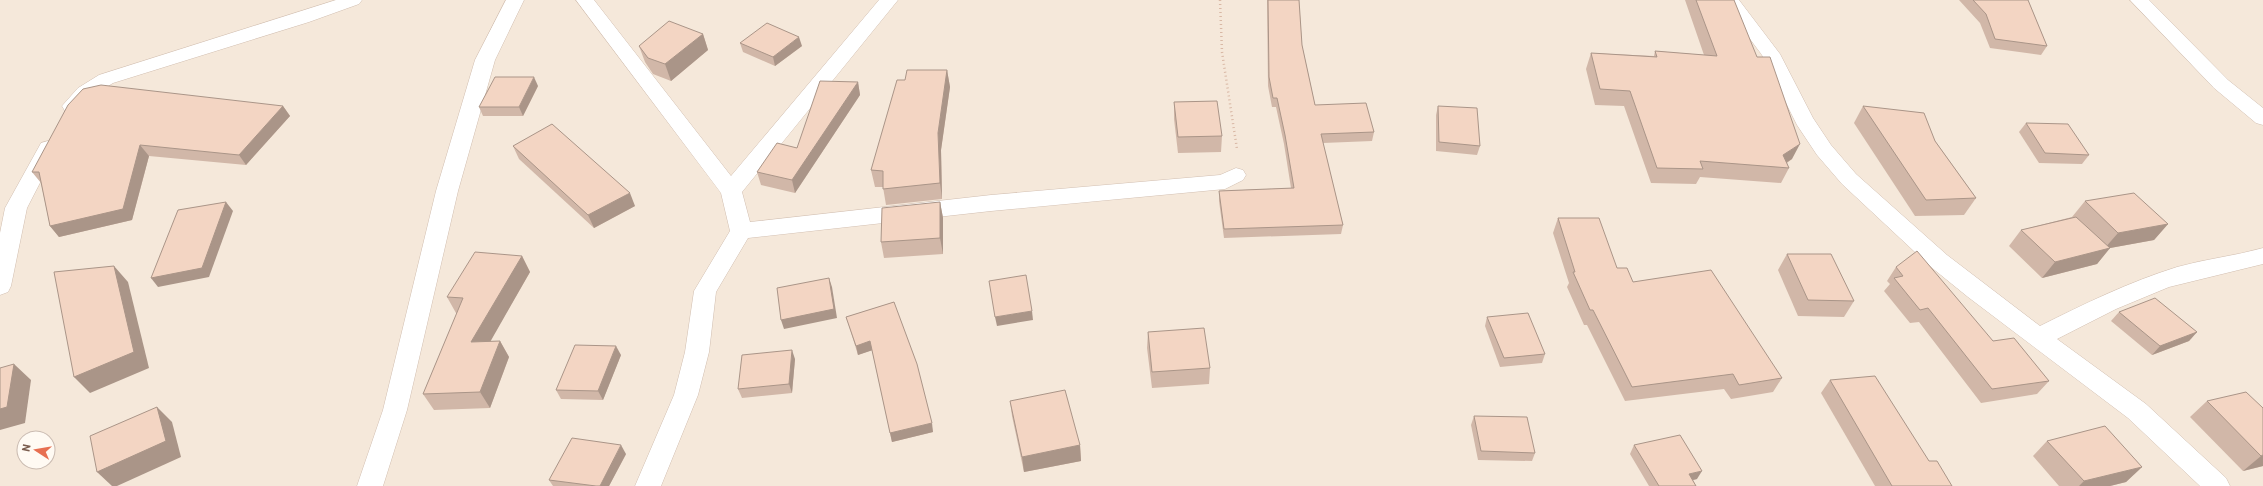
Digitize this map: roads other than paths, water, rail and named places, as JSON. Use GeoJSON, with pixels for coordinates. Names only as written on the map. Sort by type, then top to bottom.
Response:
{"type":"FeatureCollection","features":[{"type":"Feature","properties":{"kind":"street"},"geometry":{"type":"LineString","coordinates":[[0,286],[8,210],[60,125],[85,92],[106,79],[303,18],[353,0]]}},
{"type":"Feature","properties":{"kind":"street"},"geometry":{"type":"LineString","coordinates":[[370,486],[395,410],[447,192],[485,60],[515,0]]}},
{"type":"Feature","properties":{"kind":"street"},"geometry":{"type":"LineString","coordinates":[[585,0],[731,191],[741,231],[705,291],[697,352],[686,395],[648,486]]}},
{"type":"Feature","properties":{"kind":"street"},"geometry":{"type":"LineString","coordinates":[[731,191],[862,30],[889,0]]}},
{"type":"Feature","properties":{"kind":"street"},"geometry":{"type":"LineString","coordinates":[[1730,0],[1771,54],[1804,120],[1824,150],[1849,179],[1945,266],[2137,411],[2217,486]]}},
{"type":"Feature","properties":{"kind":"street"},"geometry":{"type":"LineString","coordinates":[[2140,0],[2221,84],[2263,118]]}},
{"type":"Feature","properties":{"kind":"street"},"geometry":{"type":"LineString","coordinates":[[741,231],[991,203],[1225,182],[1236,175]]}},
{"type":"Feature","properties":{"kind":"street"},"geometry":{"type":"LineString","coordinates":[[2040,337],[2101,306],[2155,283],[2206,268],[2263,256]]}}]}
